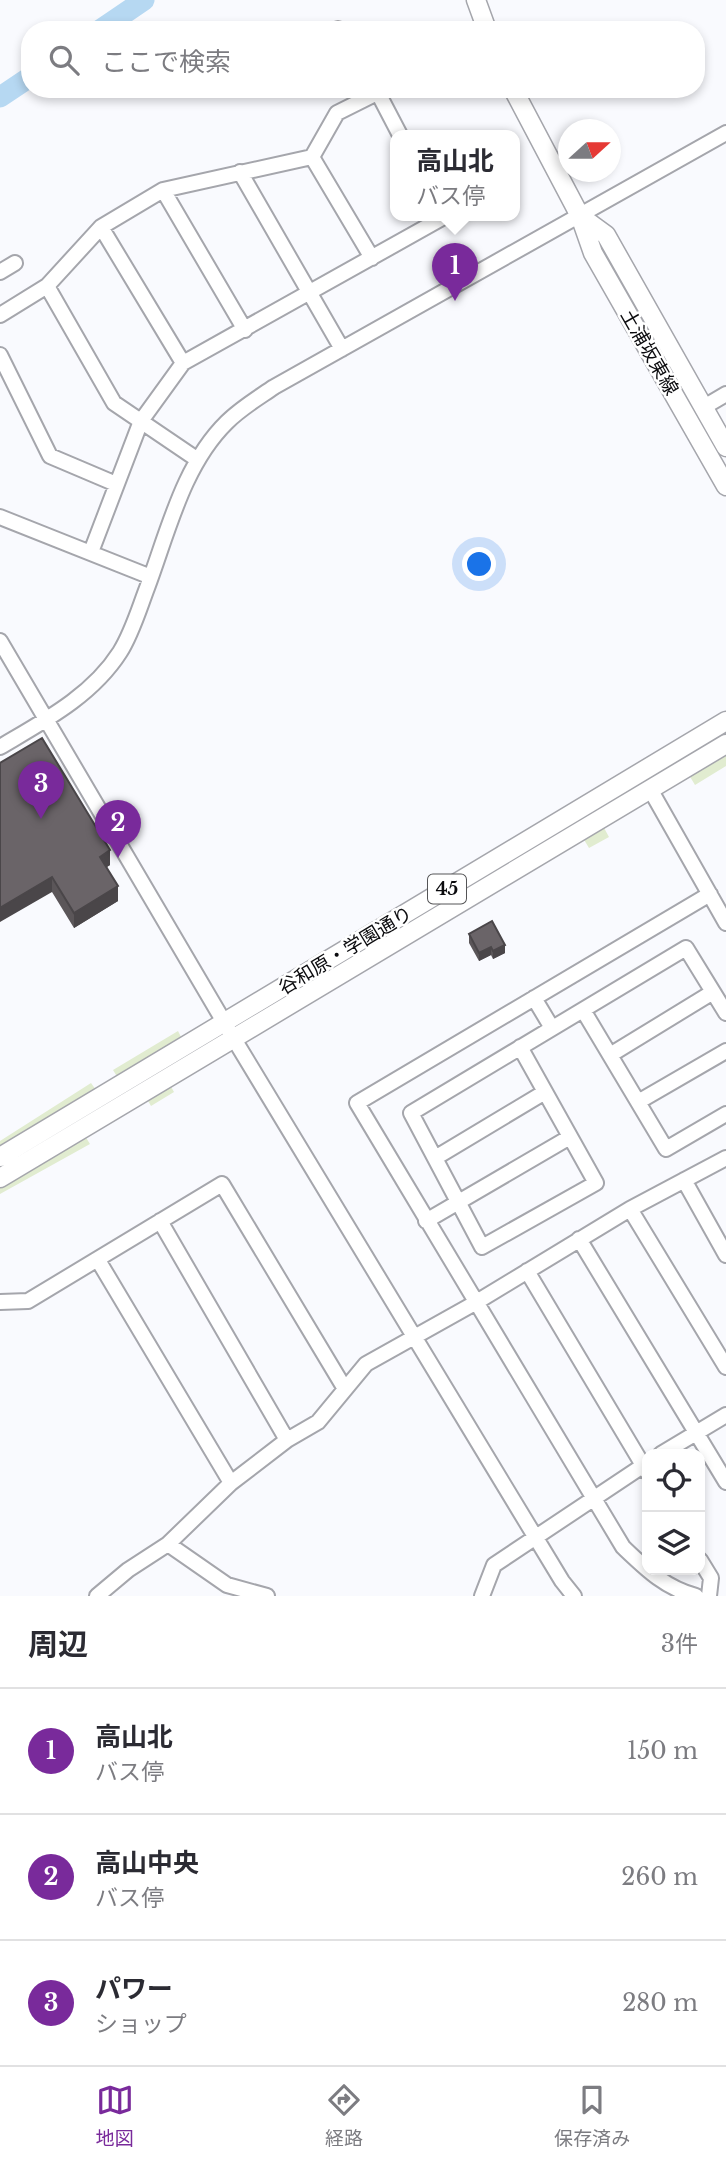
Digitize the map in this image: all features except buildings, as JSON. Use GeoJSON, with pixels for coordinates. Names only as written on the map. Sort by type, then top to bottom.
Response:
{"type":"FeatureCollection","features":[{"type":"Feature","properties":{"kind":"main road"},"geometry":{"type":"LineString","coordinates":[[476,0],[484,21]]}},
{"type":"Feature","properties":{"kind":"main road","name":"土浦坂東線"},"geometry":{"type":"LineString","coordinates":[[518,98],[580,215],[593,253],[726,486]]}},
{"type":"Feature","properties":{"kind":"main road","name":"土浦坂東線"},"geometry":{"type":"LineString","coordinates":[[580,215],[606,235],[726,447]]}},
{"type":"Feature","properties":{"kind":"main road","name":"谷和原・学園通り"},"geometry":{"type":"LineString","coordinates":[[0,1157],[726,721]]}},
{"type":"Feature","properties":{"kind":"main road","name":"谷和原・学園通り"},"geometry":{"type":"LineString","coordinates":[[0,1178],[726,744]]}},
{"type":"Feature","properties":{"kind":"street"},"geometry":{"type":"LineString","coordinates":[[0,315],[47,286],[102,227],[163,190],[312,157],[337,113],[364,98]]}},
{"type":"Feature","properties":{"kind":"street"},"geometry":{"type":"LineString","coordinates":[[381,98],[397,130]]}},
{"type":"Feature","properties":{"kind":"street"},"geometry":{"type":"LineString","coordinates":[[0,747],[47,719],[94,683],[121,651],[183,490],[198,460],[228,421],[249,404],[342,349],[726,133]]}},
{"type":"Feature","properties":{"kind":"street"},"geometry":{"type":"LineString","coordinates":[[312,157],[372,258]]}},
{"type":"Feature","properties":{"kind":"street"},"geometry":{"type":"LineString","coordinates":[[240,172],[342,349]]}},
{"type":"Feature","properties":{"kind":"street"},"geometry":{"type":"LineString","coordinates":[[163,190],[245,330]]}},
{"type":"Feature","properties":{"kind":"street"},"geometry":{"type":"LineString","coordinates":[[91,552],[141,421],[183,363],[437,221]]}},
{"type":"Feature","properties":{"kind":"street"},"geometry":{"type":"LineString","coordinates":[[102,227],[183,363]]}},
{"type":"Feature","properties":{"kind":"street"},"geometry":{"type":"LineString","coordinates":[[0,272],[15,263]]}},
{"type":"Feature","properties":{"kind":"street"},"geometry":{"type":"LineString","coordinates":[[47,286],[114,403],[198,460]]}},
{"type":"Feature","properties":{"kind":"street"},"geometry":{"type":"LineString","coordinates":[[0,355],[50,456],[116,484]]}},
{"type":"Feature","properties":{"kind":"street"},"geometry":{"type":"LineString","coordinates":[[704,407],[726,394]]}},
{"type":"Feature","properties":{"kind":"street"},"geometry":{"type":"LineString","coordinates":[[0,517],[151,577]]}},
{"type":"Feature","properties":{"kind":"street"},"geometry":{"type":"LineString","coordinates":[[0,641],[224,1023],[562,1581],[574,1596]]}},
{"type":"Feature","properties":{"kind":"street"},"geometry":{"type":"LineString","coordinates":[[650,789],[726,923]]}},
{"type":"Feature","properties":{"kind":"street"},"geometry":{"type":"LineString","coordinates":[[696,1596],[680,1592],[646,1569],[623,1547],[357,1103],[710,894]]}},
{"type":"Feature","properties":{"kind":"street"},"geometry":{"type":"LineString","coordinates":[[520,1047],[596,1183],[482,1247],[411,1113],[520,1047],[686,948],[726,1013]]}},
{"type":"Feature","properties":{"kind":"street"},"geometry":{"type":"LineString","coordinates":[[610,1055],[713,992]]}},
{"type":"Feature","properties":{"kind":"street"},"geometry":{"type":"LineString","coordinates":[[534,998],[552,1028]]}},
{"type":"Feature","properties":{"kind":"street"},"geometry":{"type":"LineString","coordinates":[[583,1010],[666,1149],[726,1114]]}},
{"type":"Feature","properties":{"kind":"street"},"geometry":{"type":"LineString","coordinates":[[638,1102],[726,1051]]}},
{"type":"Feature","properties":{"kind":"street"},"geometry":{"type":"LineString","coordinates":[[435,1158],[545,1092]]}},
{"type":"Feature","properties":{"kind":"street"},"geometry":{"type":"LineString","coordinates":[[426,1221],[570,1137]]}},
{"type":"Feature","properties":{"kind":"street"},"geometry":{"type":"LineString","coordinates":[[97,1596],[128,1570],[168,1544],[230,1483],[287,1440],[318,1422],[366,1364],[475,1303],[630,1209],[726,1158]]}},
{"type":"Feature","properties":{"kind":"street"},"geometry":{"type":"LineString","coordinates":[[684,1180],[726,1255]]}},
{"type":"Feature","properties":{"kind":"street"},"geometry":{"type":"LineString","coordinates":[[0,1302],[28,1301],[222,1184],[345,1389]]}},
{"type":"Feature","properties":{"kind":"street"},"geometry":{"type":"LineString","coordinates":[[630,1209],[726,1367]]}},
{"type":"Feature","properties":{"kind":"street"},"geometry":{"type":"LineString","coordinates":[[160,1222],[287,1440]]}},
{"type":"Feature","properties":{"kind":"street"},"geometry":{"type":"LineString","coordinates":[[579,1239],[726,1482]]}},
{"type":"Feature","properties":{"kind":"street"},"geometry":{"type":"LineString","coordinates":[[98,1260],[230,1483]]}},
{"type":"Feature","properties":{"kind":"street"},"geometry":{"type":"LineString","coordinates":[[527,1271],[642,1460]]}},
{"type":"Feature","properties":{"kind":"street"},"geometry":{"type":"LineString","coordinates":[[669,1449],[726,1415]]}},
{"type":"Feature","properties":{"kind":"street"},"geometry":{"type":"LineString","coordinates":[[482,1596],[494,1566],[592,1498],[642,1469]]}},
{"type":"Feature","properties":{"kind":"street"},"geometry":{"type":"LineString","coordinates":[[168,1544],[228,1585],[267,1596]]}},
{"type":"Feature","properties":{"kind":"street"},"geometry":{"type":"LineString","coordinates":[[705,1568],[711,1578],[709,1596]]}},
{"type":"Feature","properties":{"kind":"green space"},"geometry":{"type":"Polygon","coordinates":[[[726,752],[726,766],[695,785],[689,775],[726,752]]]}},
{"type":"Feature","properties":{"kind":"green space"},"geometry":{"type":"Polygon","coordinates":[[[603,826],[609,837],[589,848],[583,838],[603,826]]]}},
{"type":"Feature","properties":{"kind":"green space"},"geometry":{"type":"Polygon","coordinates":[[[178,1031],[182,1039],[118,1078],[113,1070],[178,1031]]]}},
{"type":"Feature","properties":{"kind":"green space"},"geometry":{"type":"Polygon","coordinates":[[[91,1083],[96,1090],[0,1147],[0,1141],[91,1083]]]}},
{"type":"Feature","properties":{"kind":"green space"},"geometry":{"type":"Polygon","coordinates":[[[170,1085],[174,1092],[151,1106],[147,1099],[170,1085]]]}},
{"type":"Feature","properties":{"kind":"green space"},"geometry":{"type":"Polygon","coordinates":[[[85,1136],[90,1144],[0,1194],[0,1187],[85,1136]]]}},
{"type":"Feature","properties":{"kind":"waterway"},"geometry":{"type":"LineString","coordinates":[[113,21],[144,0]]}},
{"type":"Feature","properties":{"kind":"waterway"},"geometry":{"type":"LineString","coordinates":[[0,97],[21,83]]}},
{"type":"Feature","properties":{"kind":"place","name":"高山北"},"geometry":{"type":"Point","coordinates":[455,301]}},
{"type":"Feature","properties":{"kind":"place","name":"パワー"},"geometry":{"type":"Point","coordinates":[41,819]}},
{"type":"Feature","properties":{"kind":"place","name":"高山中央"},"geometry":{"type":"Point","coordinates":[118,858]}}]}
